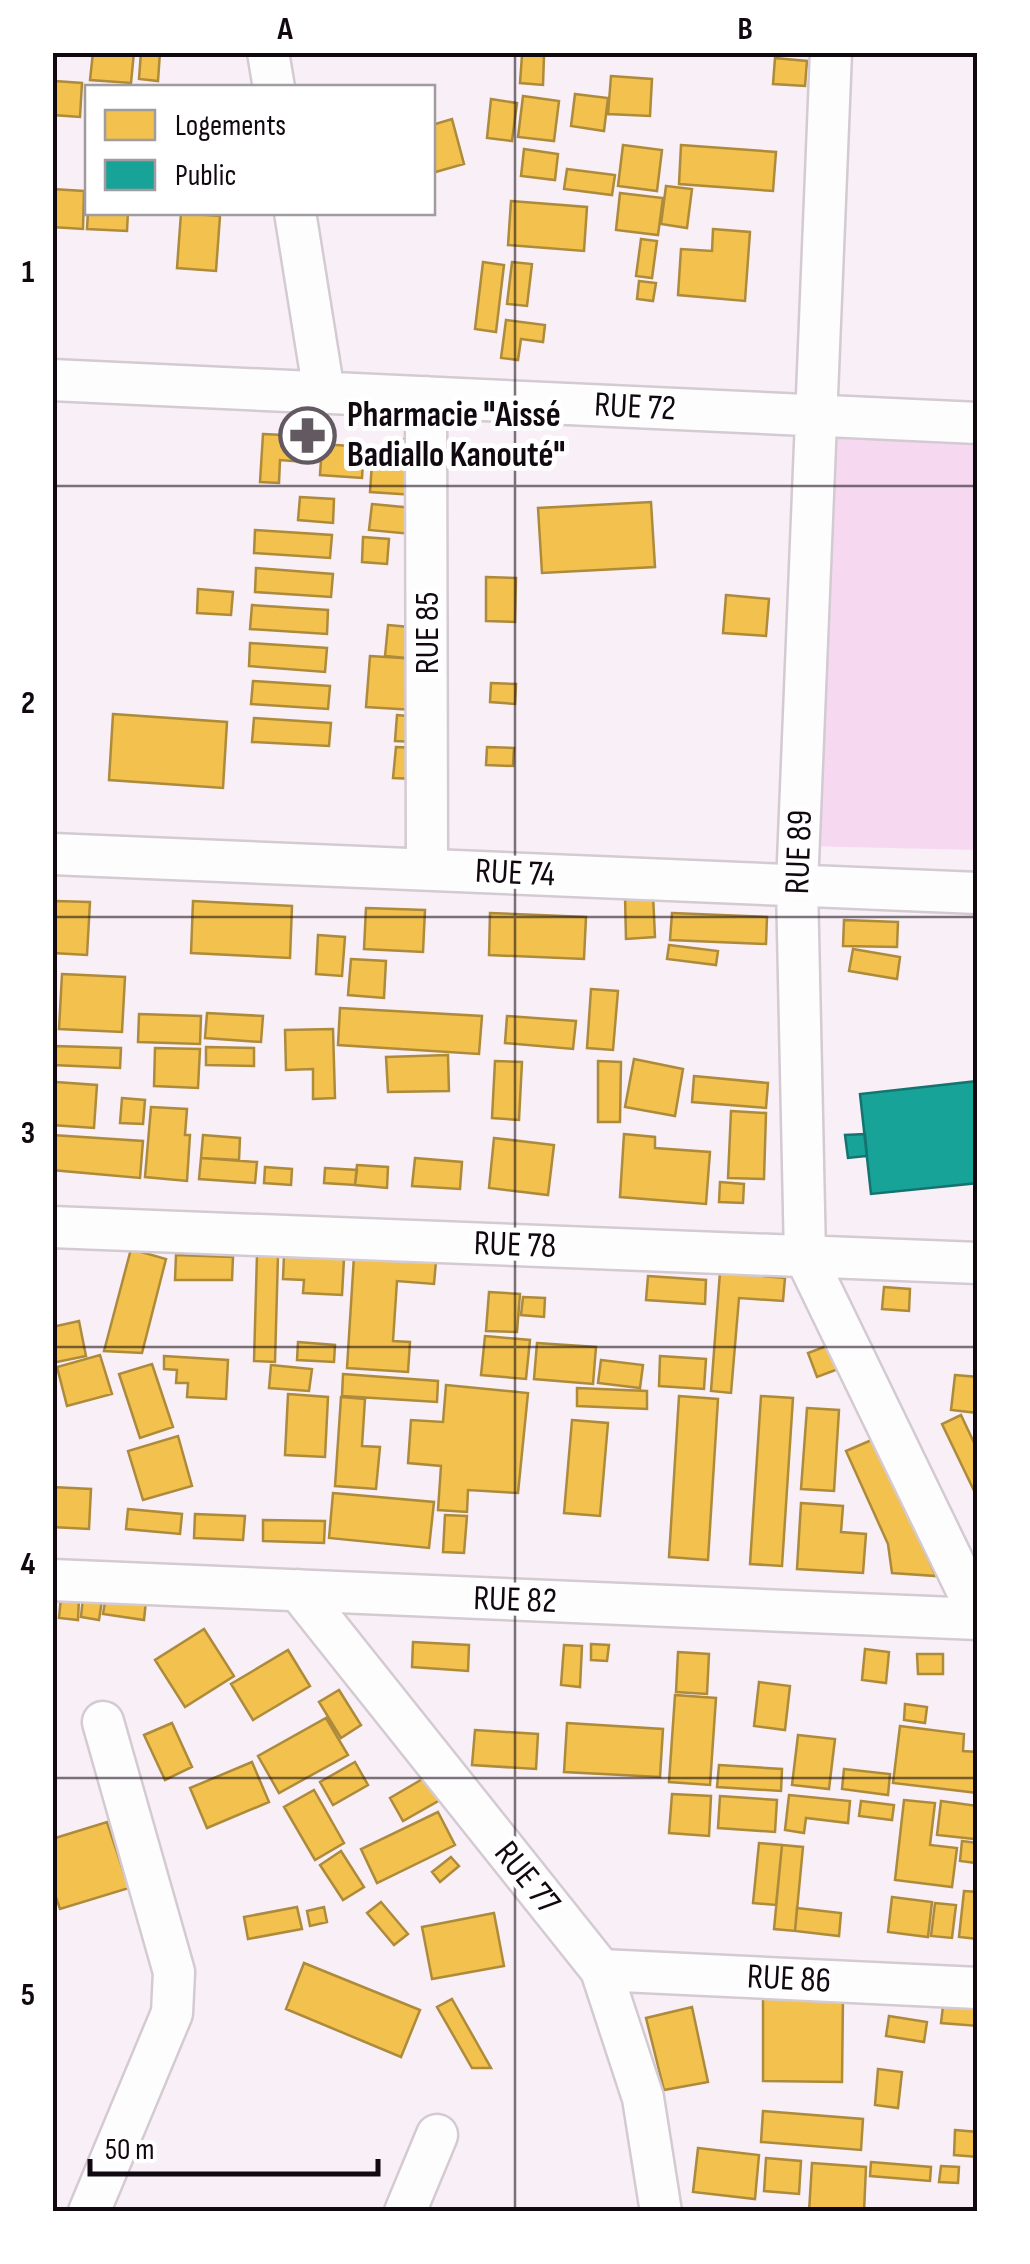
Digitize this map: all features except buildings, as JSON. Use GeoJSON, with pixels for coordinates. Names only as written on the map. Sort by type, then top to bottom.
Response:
{"type":"FeatureCollection","features":[{"type":"Feature","properties":{"kind":"street"},"geometry":{"type":"LineString","coordinates":[[268,52],[274,85]]}},
{"type":"Feature","properties":{"kind":"street","name":"RUE 89"},"geometry":{"type":"LineString","coordinates":[[831,52],[797,886],[805,1256],[978,1616]]}},
{"type":"Feature","properties":{"kind":"street"},"geometry":{"type":"LineString","coordinates":[[294,215],[324,392]]}},
{"type":"Feature","properties":{"kind":"street","name":"RUE 72"},"geometry":{"type":"LineString","coordinates":[[52,380],[978,423]]}},
{"type":"Feature","properties":{"kind":"street","name":"RUE 85"},"geometry":{"type":"LineString","coordinates":[[426,398],[428,869]]}},
{"type":"Feature","properties":{"kind":"street","name":"RUE 74"},"geometry":{"type":"LineString","coordinates":[[52,854],[978,893]]}},
{"type":"Feature","properties":{"kind":"street","name":"RUE 78"},"geometry":{"type":"LineString","coordinates":[[52,1227],[978,1262]]}},
{"type":"Feature","properties":{"kind":"street","name":"RUE 82"},"geometry":{"type":"LineString","coordinates":[[52,1580],[978,1616]]}},
{"type":"Feature","properties":{"kind":"street","name":"RUE 77"},"geometry":{"type":"LineString","coordinates":[[298,1590],[601,1970],[644,2098],[662,2212]]}},
{"type":"Feature","properties":{"kind":"street"},"geometry":{"type":"LineString","coordinates":[[90,2212],[172,2012],[174,1972],[102,1722]]}},
{"type":"Feature","properties":{"kind":"street","name":"RUE 86"},"geometry":{"type":"LineString","coordinates":[[601,1970],[978,1988]]}},
{"type":"Feature","properties":{"kind":"street"},"geometry":{"type":"LineString","coordinates":[[406,2212],[437,2135]]}},
{"type":"Feature","properties":{"kind":"shaded area"},"geometry":{"type":"Polygon","coordinates":[[[808,432],[977,435],[977,850],[801,846],[808,432]]]}},
{"type":"Feature","properties":{"kind":"place","name":"Pharmacie \"Aissé Badiallo Kanouté\""},"geometry":{"type":"Point","coordinates":[308,435]}}]}
